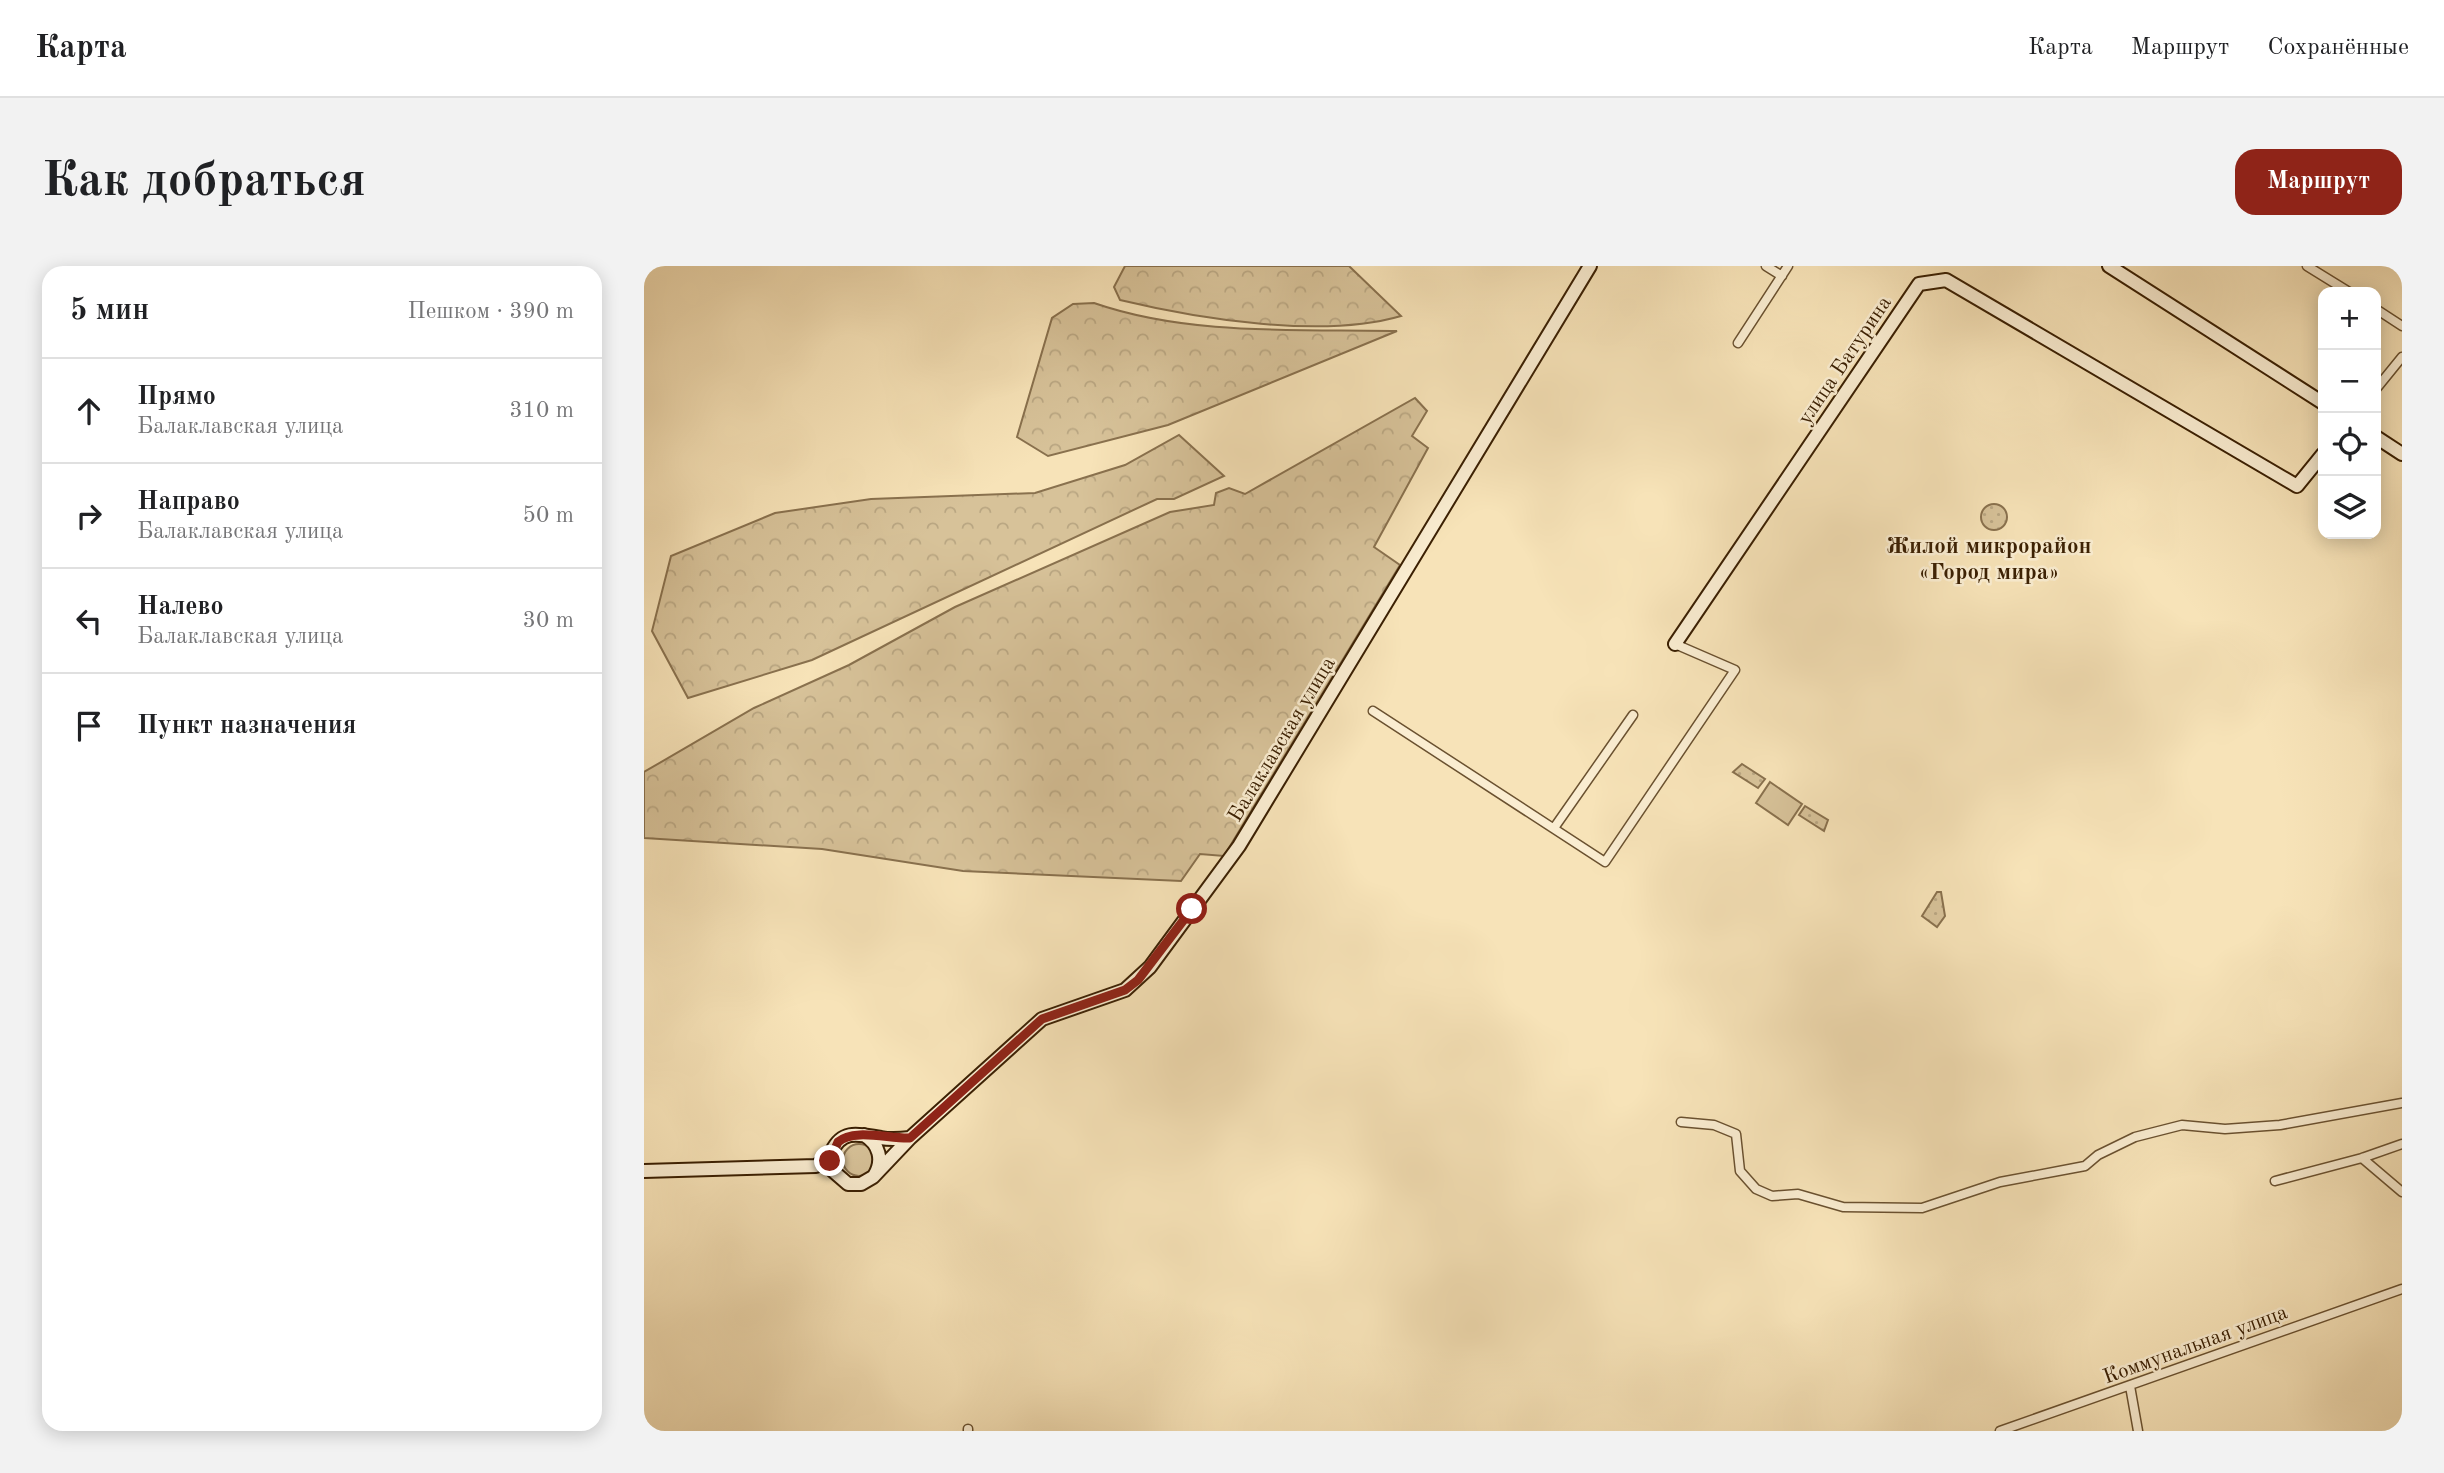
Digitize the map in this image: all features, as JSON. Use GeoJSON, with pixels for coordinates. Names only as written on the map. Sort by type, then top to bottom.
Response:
{"type":"FeatureCollection","features":[{"type":"Feature","properties":{"kind":"main road","name":"Балаклавская улица"},"geometry":{"type":"LineString","coordinates":[[873,1177],[910,1138],[1042,1019],[1125,990],[1150,967],[1254,822],[1590,266]]}},
{"type":"Feature","properties":{"kind":"main road"},"geometry":{"type":"LineString","coordinates":[[2109,266],[2318,400]]}},
{"type":"Feature","properties":{"kind":"main road","name":"улица Батурина"},"geometry":{"type":"LineString","coordinates":[[1675,644],[1919,284],[1946,280],[2297,486],[2318,460]]}},
{"type":"Feature","properties":{"kind":"main road"},"geometry":{"type":"LineString","coordinates":[[2381,440],[2402,454]]}},
{"type":"Feature","properties":{"kind":"main road"},"geometry":{"type":"LineString","coordinates":[[816,1166],[831,1155],[842,1138],[861,1134],[910,1138]]}},
{"type":"Feature","properties":{"kind":"main road"},"geometry":{"type":"LineString","coordinates":[[644,1171],[816,1166],[833,1171],[843,1182],[854,1185],[873,1177],[880,1162],[879,1153],[870,1139],[861,1134]]}},
{"type":"Feature","properties":{"kind":"main road"},"geometry":{"type":"LineString","coordinates":[[831,1155],[833,1171]]}},
{"type":"Feature","properties":{"kind":"street"},"geometry":{"type":"LineString","coordinates":[[1766,266],[1782,276]]}},
{"type":"Feature","properties":{"kind":"street"},"geometry":{"type":"LineString","coordinates":[[1738,343],[1788,266]]}},
{"type":"Feature","properties":{"kind":"street"},"geometry":{"type":"LineString","coordinates":[[2306,266],[2340,287]]}},
{"type":"Feature","properties":{"kind":"street"},"geometry":{"type":"LineString","coordinates":[[2381,312],[2402,326]]}},
{"type":"Feature","properties":{"kind":"street"},"geometry":{"type":"LineString","coordinates":[[2381,383],[2402,356]]}},
{"type":"Feature","properties":{"kind":"street"},"geometry":{"type":"LineString","coordinates":[[1373,711],[1605,862],[1735,670],[1675,644]]}},
{"type":"Feature","properties":{"kind":"street"},"geometry":{"type":"LineString","coordinates":[[1554,828],[1633,715]]}},
{"type":"Feature","properties":{"kind":"street"},"geometry":{"type":"LineString","coordinates":[[1681,1122],[1714,1125],[1736,1134],[1741,1171],[1756,1189],[1772,1196],[1798,1194],[1843,1207],[1922,1208],[2000,1182],[2085,1166],[2098,1155],[2135,1137],[2182,1125],[2225,1129],[2280,1125],[2402,1103]]}},
{"type":"Feature","properties":{"kind":"street"},"geometry":{"type":"LineString","coordinates":[[2275,1181],[2362,1158],[2402,1144]]}},
{"type":"Feature","properties":{"kind":"street"},"geometry":{"type":"LineString","coordinates":[[2362,1158],[2402,1192]]}},
{"type":"Feature","properties":{"kind":"street","name":"Коммунальная улица"},"geometry":{"type":"LineString","coordinates":[[2000,1431],[2402,1289]]}},
{"type":"Feature","properties":{"kind":"street"},"geometry":{"type":"LineString","coordinates":[[2130,1386],[2138,1431]]}},
{"type":"Feature","properties":{"kind":"green space"},"geometry":{"type":"Polygon","coordinates":[[[1125,266],[1349,266],[1401,316],[1370,323],[1299,326],[1186,314],[1120,300],[1114,287],[1125,266]]]}},
{"type":"Feature","properties":{"kind":"green space"},"geometry":{"type":"Polygon","coordinates":[[[1094,303],[1130,314],[1205,326],[1397,331],[1168,425],[1048,456],[1017,437],[1052,318],[1073,304],[1094,303]]]}},
{"type":"Feature","properties":{"kind":"green space"},"geometry":{"type":"Polygon","coordinates":[[[1415,398],[1427,411],[1412,436],[1428,448],[1374,547],[1400,565],[1224,856],[1200,854],[1181,881],[963,871],[822,849],[644,838],[644,772],[754,708],[849,665],[955,607],[1170,512],[1214,505],[1216,493],[1229,488],[1245,494],[1415,398]]]}},
{"type":"Feature","properties":{"kind":"green space"},"geometry":{"type":"Polygon","coordinates":[[[1179,435],[1224,476],[1174,499],[1157,499],[812,660],[688,698],[652,631],[671,556],[775,513],[871,499],[1035,493],[1125,465],[1179,435]]]}},
{"type":"Feature","properties":{"kind":"green space"},"geometry":{"type":"Polygon","coordinates":[[[1994,504],[2003,508],[2007,517],[2003,526],[1994,530],[1985,526],[1981,517],[1985,508],[1994,504]]]}},
{"type":"Feature","properties":{"kind":"green space"},"geometry":{"type":"Polygon","coordinates":[[[1742,764],[1765,779],[1758,788],[1733,772],[1742,764]]]}},
{"type":"Feature","properties":{"kind":"green space"},"geometry":{"type":"Polygon","coordinates":[[[1770,782],[1802,804],[1788,825],[1756,803],[1770,782]]]}},
{"type":"Feature","properties":{"kind":"green space"},"geometry":{"type":"Polygon","coordinates":[[[1805,806],[1828,820],[1824,831],[1799,815],[1805,806]]]}},
{"type":"Feature","properties":{"kind":"green space"},"geometry":{"type":"Polygon","coordinates":[[[1937,892],[1941,892],[1945,916],[1937,927],[1922,916],[1937,892]]]}},
{"type":"Feature","properties":{"kind":"green space"},"geometry":{"type":"Polygon","coordinates":[[[859,1144],[870,1149],[875,1160],[870,1171],[859,1176],[848,1171],[843,1160],[848,1149],[859,1144]]]}},
{"type":"Feature","properties":{"kind":"district","name":"Жилой микрорайон «Город мира»"},"geometry":{"type":"Point","coordinates":[1989,558]}},
{"type":"Feature","properties":{"kind":"route"},"geometry":{"type":"LineString","coordinates":[[830,1161],[834,1146],[847,1135],[858,1133],[884,1139],[910,1138],[1042,1019],[1125,990],[1150,967],[1192,909]]}}]}
